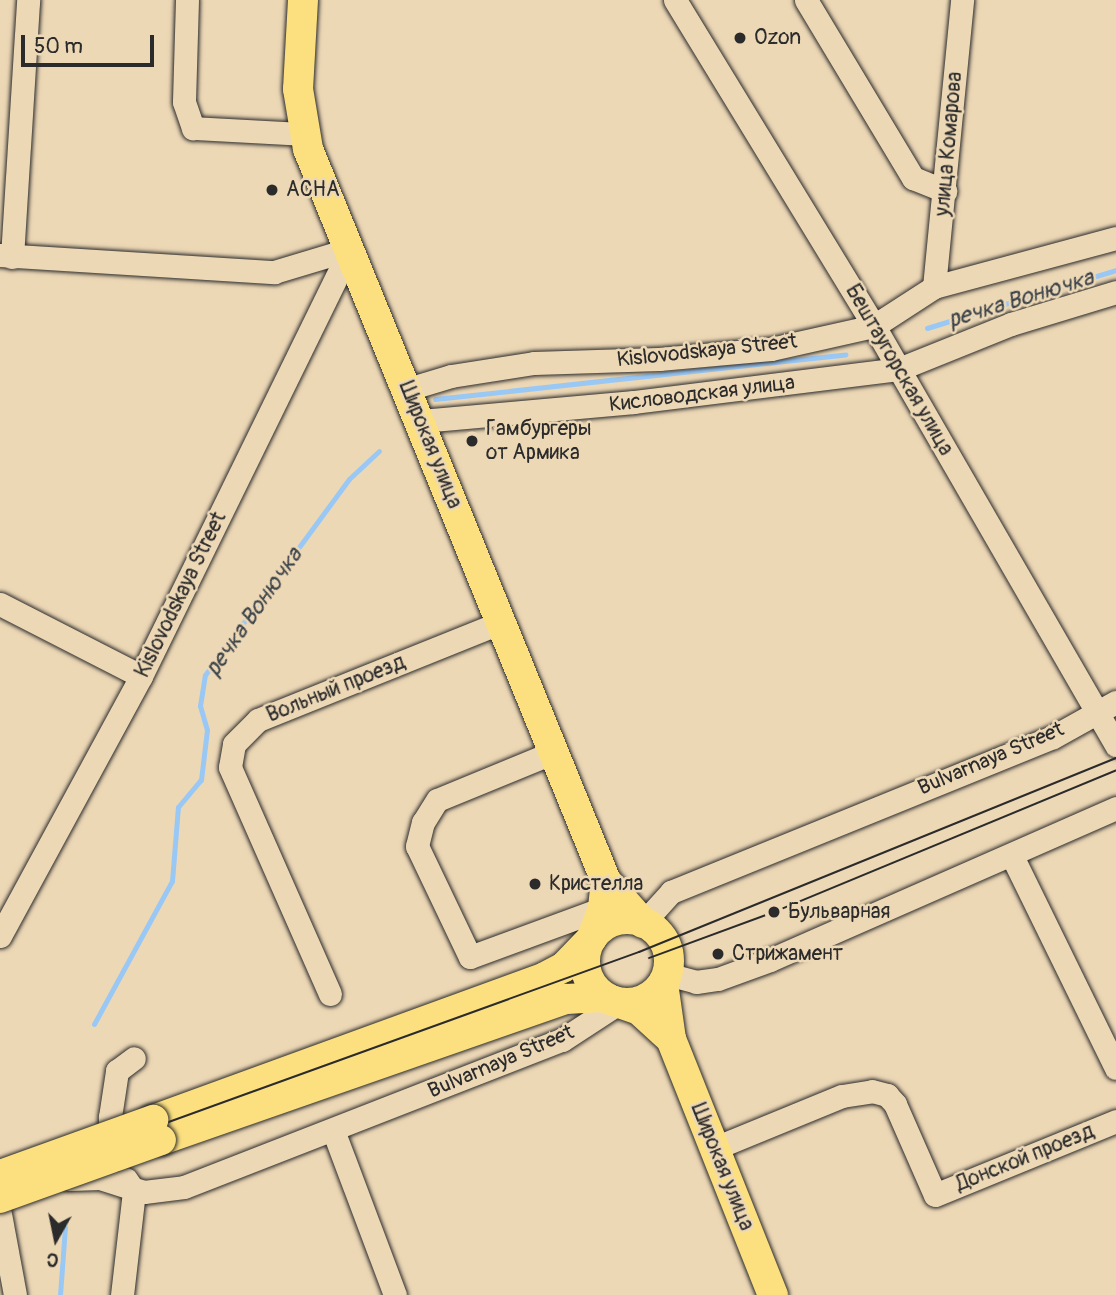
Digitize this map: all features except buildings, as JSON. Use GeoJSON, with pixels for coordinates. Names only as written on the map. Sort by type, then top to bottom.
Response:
{"type":"FeatureCollection","features":[{"type":"Feature","properties":{"kind":"main road","name":"Широкая улица"},"geometry":{"type":"LineString","coordinates":[[303,0],[298,89],[304,134],[554,751],[605,895],[643,922]]}},
{"type":"Feature","properties":{"kind":"main road"},"geometry":{"type":"LineString","coordinates":[[0,1200],[157,1130],[545,977],[564,967],[592,937],[620,920],[643,922],[664,942],[665,979],[644,1000],[619,1003],[600,994],[588,978],[584,964],[592,937],[605,895]]}},
{"type":"Feature","properties":{"kind":"main road","name":"Широкая улица"},"geometry":{"type":"LineString","coordinates":[[665,979],[671,1039],[773,1295]]}},
{"type":"Feature","properties":{"kind":"main road","name":"Bulvarnaya Street"},"geometry":{"type":"LineString","coordinates":[[157,1130],[533,1007],[587,996],[619,1003]]}},
{"type":"Feature","properties":{"kind":"main road","name":"Широкая улица"},"geometry":{"type":"LineString","coordinates":[[619,1003],[653,1020],[671,1039]]}},
{"type":"Feature","properties":{"kind":"main road"},"geometry":{"type":"LineString","coordinates":[[0,1175],[157,1130]]}},
{"type":"Feature","properties":{"kind":"street"},"geometry":{"type":"LineString","coordinates":[[28,0],[6,256],[274,272],[351,249]]}},
{"type":"Feature","properties":{"kind":"street"},"geometry":{"type":"LineString","coordinates":[[187,0],[184,102],[193,128],[304,134]]}},
{"type":"Feature","properties":{"kind":"street","name":"Бештаугорская улица"},"geometry":{"type":"LineString","coordinates":[[675,0],[1106,706],[1116,745]]}},
{"type":"Feature","properties":{"kind":"street"},"geometry":{"type":"LineString","coordinates":[[806,0],[912,178],[945,191]]}},
{"type":"Feature","properties":{"kind":"street","name":"улица Комарова"},"geometry":{"type":"LineString","coordinates":[[934,287],[962,0]]}},
{"type":"Feature","properties":{"kind":"street","name":"Kislovodskaya Street"},"geometry":{"type":"LineString","coordinates":[[408,389],[451,376],[534,363],[659,359],[771,349],[874,326],[934,287],[1116,238]]}},
{"type":"Feature","properties":{"kind":"street","name":"Kislovodskaya Street"},"geometry":{"type":"LineString","coordinates":[[0,936],[141,676],[351,249]]}},
{"type":"Feature","properties":{"kind":"street"},"geometry":{"type":"LineString","coordinates":[[899,369],[1011,324],[1116,292]]}},
{"type":"Feature","properties":{"kind":"street","name":"Кисловодская улица"},"geometry":{"type":"LineString","coordinates":[[421,421],[608,405],[899,369]]}},
{"type":"Feature","properties":{"kind":"street"},"geometry":{"type":"LineString","coordinates":[[0,604],[141,676]]}},
{"type":"Feature","properties":{"kind":"street","name":"Вольный проезд"},"geometry":{"type":"LineString","coordinates":[[330,994],[230,767],[234,744],[258,720],[502,622]]}},
{"type":"Feature","properties":{"kind":"street","name":"Bulvarnaya Street"},"geometry":{"type":"LineString","coordinates":[[643,922],[671,892],[1053,737],[1106,706]]}},
{"type":"Feature","properties":{"kind":"street"},"geometry":{"type":"LineString","coordinates":[[554,751],[436,800],[423,822],[417,846],[470,957],[605,895]]}},
{"type":"Feature","properties":{"kind":"street"},"geometry":{"type":"LineString","coordinates":[[665,979],[696,982],[718,979],[1012,856],[1116,808]]}},
{"type":"Feature","properties":{"kind":"street"},"geometry":{"type":"LineString","coordinates":[[1012,856],[1116,1068]]}},
{"type":"Feature","properties":{"kind":"street","name":"Bulvarnaya Street"},"geometry":{"type":"LineString","coordinates":[[0,1200],[72,1178],[100,1178],[134,1191],[184,1187],[562,1040],[619,1003]]}},
{"type":"Feature","properties":{"kind":"street"},"geometry":{"type":"LineString","coordinates":[[122,1295],[134,1191],[114,1164],[110,1117],[117,1071],[134,1058]]}},
{"type":"Feature","properties":{"kind":"street","name":"Донской проезд"},"geometry":{"type":"LineString","coordinates":[[715,1148],[842,1096],[872,1091],[887,1095],[895,1104],[935,1195],[1116,1121]]}},
{"type":"Feature","properties":{"kind":"street"},"geometry":{"type":"LineString","coordinates":[[333,1130],[395,1295]]}},
{"type":"Feature","properties":{"kind":"street"},"geometry":{"type":"LineString","coordinates":[[0,1214],[15,1295]]}},
{"type":"Feature","properties":{"kind":"waterway","name":"речка Вонючка"},"geometry":{"type":"LineString","coordinates":[[927,328],[1116,270]]}},
{"type":"Feature","properties":{"kind":"waterway","name":"речка Вонючка"},"geometry":{"type":"LineString","coordinates":[[435,399],[846,354]]}},
{"type":"Feature","properties":{"kind":"waterway","name":"речка Вонючка"},"geometry":{"type":"LineString","coordinates":[[94,1024],[172,881],[178,807],[201,780],[207,730],[200,706],[205,675],[349,479],[379,451]]}},
{"type":"Feature","properties":{"kind":"waterway","name":"речка Вонючка"},"geometry":{"type":"LineString","coordinates":[[60,1295],[65,1227]]}},
{"type":"Feature","properties":{"kind":"tram line"},"geometry":{"type":"LineString","coordinates":[[0,1183],[639,952],[1116,758]]}},
{"type":"Feature","properties":{"kind":"tram line"},"geometry":{"type":"LineString","coordinates":[[649,958],[774,912],[1116,770]]}},
{"type":"Feature","properties":{"kind":"place","name":"Ozon"},"geometry":{"type":"Point","coordinates":[740,38]}},
{"type":"Feature","properties":{"kind":"place","name":"АСНА"},"geometry":{"type":"Point","coordinates":[272,190]}},
{"type":"Feature","properties":{"kind":"place","name":"Гамбургеры от Армика"},"geometry":{"type":"Point","coordinates":[472,441]}},
{"type":"Feature","properties":{"kind":"place","name":"Кристелла"},"geometry":{"type":"Point","coordinates":[535,884]}},
{"type":"Feature","properties":{"kind":"place","name":"Бульварная"},"geometry":{"type":"Point","coordinates":[774,912]}},
{"type":"Feature","properties":{"kind":"place","name":"Стрижамент"},"geometry":{"type":"Point","coordinates":[718,954]}}]}
